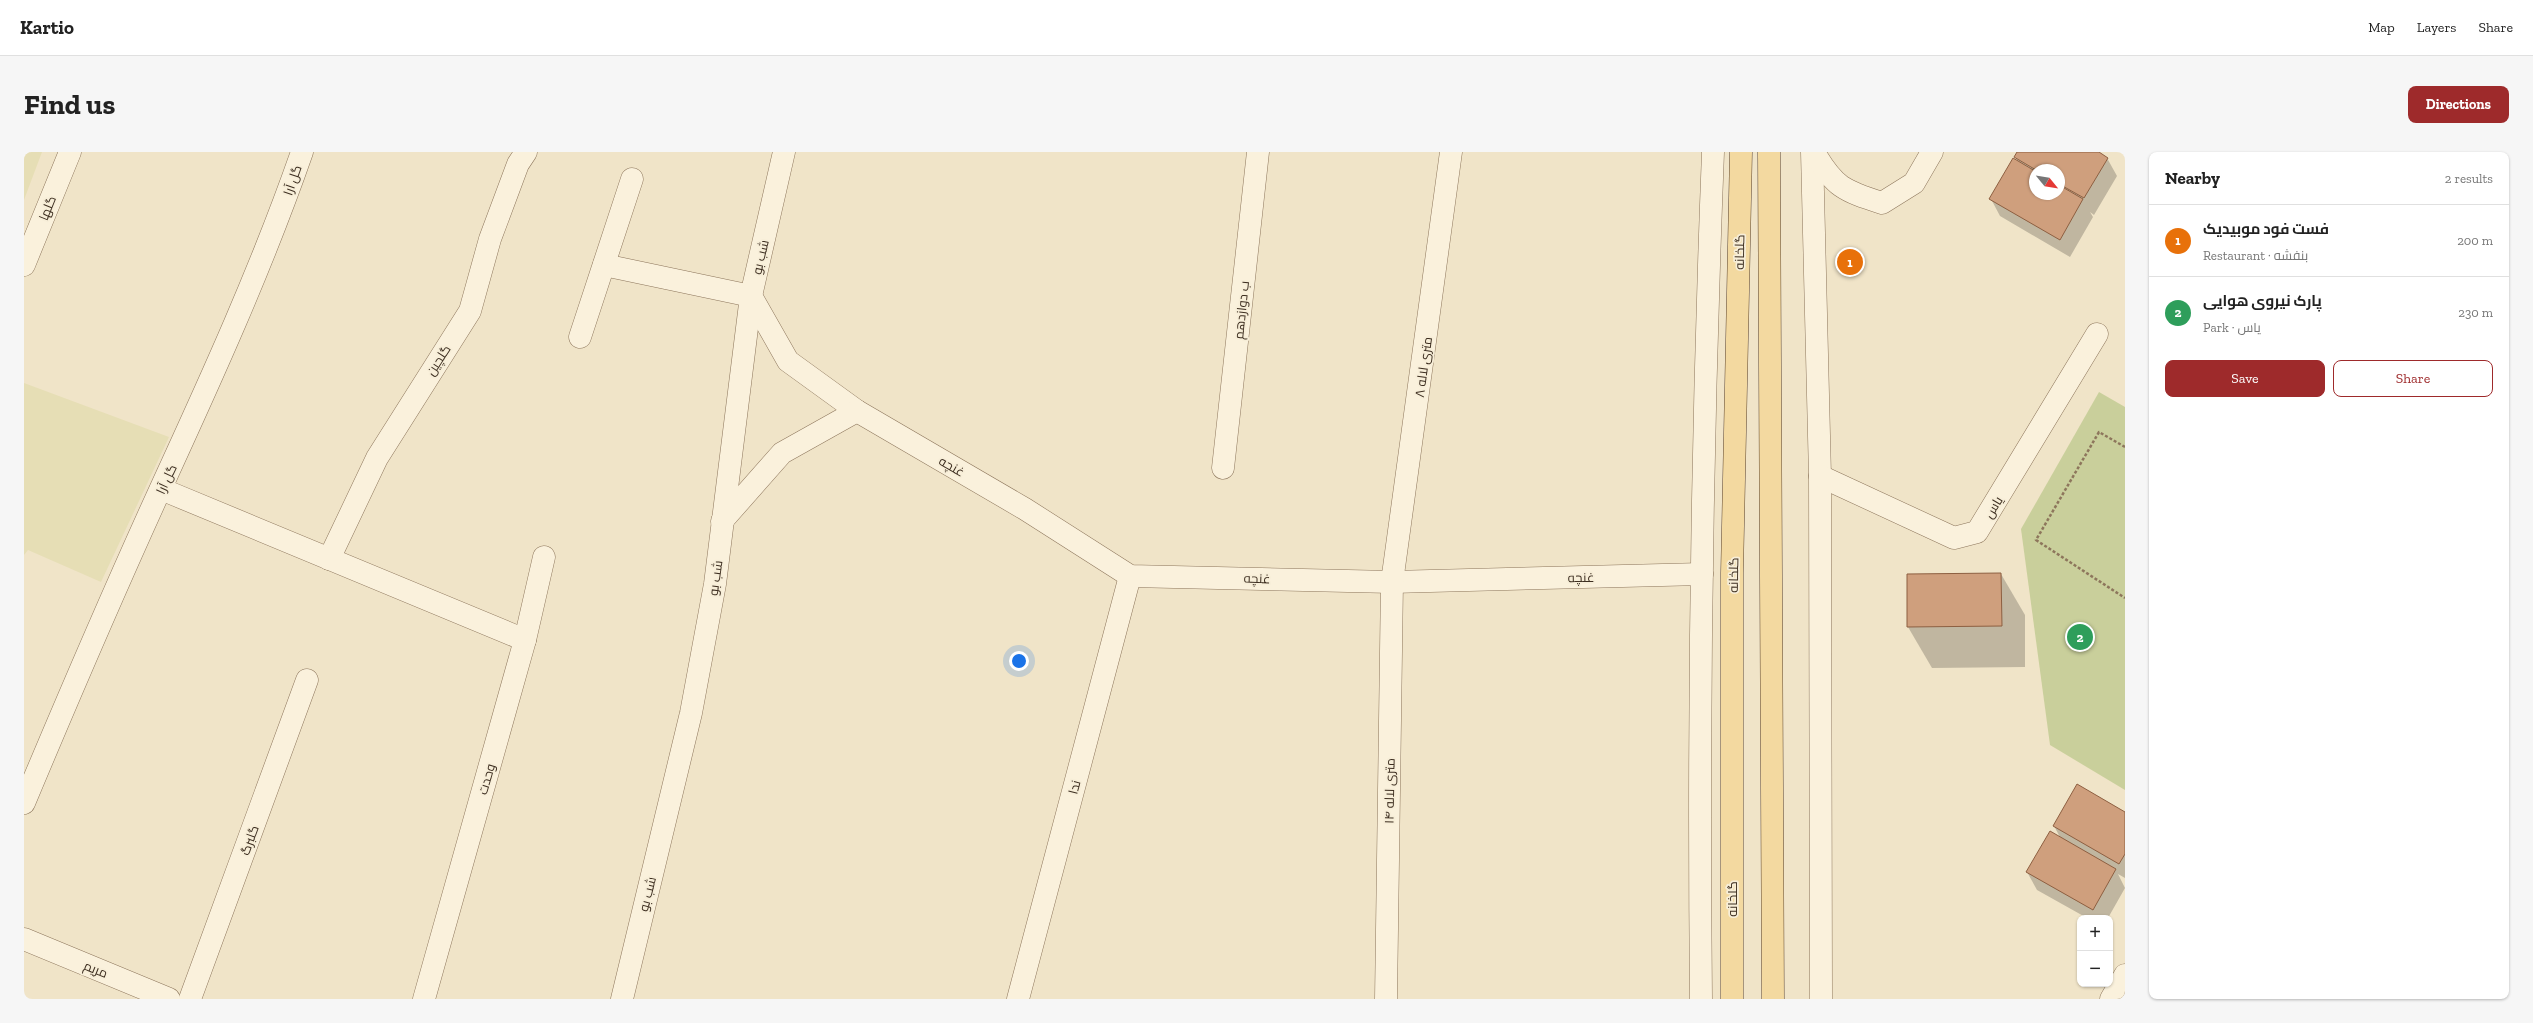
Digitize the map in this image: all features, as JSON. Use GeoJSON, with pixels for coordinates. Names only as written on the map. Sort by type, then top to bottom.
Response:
{"type":"FeatureCollection","features":[{"type":"Feature","properties":{"kind":"main road","name":"گلخانه"},"geometry":{"type":"LineString","coordinates":[[1732,999],[1732,573],[1741,152]]}},
{"type":"Feature","properties":{"kind":"main road"},"geometry":{"type":"LineString","coordinates":[[1769,152],[1773,999]]}},
{"type":"Feature","properties":{"kind":"street","name":"گلها"},"geometry":{"type":"LineString","coordinates":[[24,265],[70,152]]}},
{"type":"Feature","properties":{"kind":"street","name":"گل آرا"},"geometry":{"type":"LineString","coordinates":[[24,803],[96,633],[195,416],[281,212],[302,152]]}},
{"type":"Feature","properties":{"kind":"street","name":"گلچین"},"geometry":{"type":"LineString","coordinates":[[329,559],[377,458],[470,311],[490,239],[518,164],[526,152]]}},
{"type":"Feature","properties":{"kind":"street","name":"شب بو"},"geometry":{"type":"LineString","coordinates":[[622,999],[691,713],[715,584],[751,296],[784,152]]}},
{"type":"Feature","properties":{"kind":"street","name":"ب دوازدهم"},"geometry":{"type":"LineString","coordinates":[[1223,468],[1258,152]]}},
{"type":"Feature","properties":{"kind":"street","name":"۸ متری لاله"},"geometry":{"type":"LineString","coordinates":[[1392,582],[1451,152]]}},
{"type":"Feature","properties":{"kind":"street"},"geometry":{"type":"LineString","coordinates":[[1701,999],[1700,846],[1702,574],[1713,152]]}},
{"type":"Feature","properties":{"kind":"street"},"geometry":{"type":"LineString","coordinates":[[1813,152],[1827,176],[1852,193],[1882,203],[1914,184],[1932,152]]}},
{"type":"Feature","properties":{"kind":"street"},"geometry":{"type":"LineString","coordinates":[[1813,152],[1820,476],[1821,999]]}},
{"type":"Feature","properties":{"kind":"street"},"geometry":{"type":"LineString","coordinates":[[580,337],[632,179]]}},
{"type":"Feature","properties":{"kind":"street"},"geometry":{"type":"LineString","coordinates":[[604,265],[751,296]]}},
{"type":"Feature","properties":{"kind":"street","name":"غنچه"},"geometry":{"type":"LineString","coordinates":[[751,296],[788,361],[857,412],[1026,509],[1130,576],[1392,582],[1702,574]]}},
{"type":"Feature","properties":{"kind":"street","name":"یاس"},"geometry":{"type":"LineString","coordinates":[[1820,476],[1954,538],[1977,532],[2097,334]]}},
{"type":"Feature","properties":{"kind":"street"},"geometry":{"type":"LineString","coordinates":[[722,521],[782,453],[857,412]]}},
{"type":"Feature","properties":{"kind":"street"},"geometry":{"type":"LineString","coordinates":[[161,489],[525,640]]}},
{"type":"Feature","properties":{"kind":"street","name":"وحدت"},"geometry":{"type":"LineString","coordinates":[[424,999],[525,640],[544,557]]}},
{"type":"Feature","properties":{"kind":"street","name":"ندا"},"geometry":{"type":"LineString","coordinates":[[1018,999],[1130,576]]}},
{"type":"Feature","properties":{"kind":"street","name":"۱۴ متری لاله"},"geometry":{"type":"LineString","coordinates":[[1386,999],[1392,582]]}},
{"type":"Feature","properties":{"kind":"street","name":"گلبرگ"},"geometry":{"type":"LineString","coordinates":[[190,999],[307,680]]}},
{"type":"Feature","properties":{"kind":"street","name":"مریم"},"geometry":{"type":"LineString","coordinates":[[24,939],[169,999]]}},
{"type":"Feature","properties":{"kind":"street"},"geometry":{"type":"LineString","coordinates":[[2111,999],[2125,975]]}},
{"type":"Feature","properties":{"kind":"path"},"geometry":{"type":"LineString","coordinates":[[2125,447],[2099,432],[2036,540],[2125,598]]}},
{"type":"Feature","properties":{"kind":"shaded area"},"geometry":{"type":"Polygon","coordinates":[[[24,152],[42,152],[24,200],[24,152]]]}},
{"type":"Feature","properties":{"kind":"shaded area"},"geometry":{"type":"Polygon","coordinates":[[[24,383],[169,437],[101,582],[28,550],[24,555],[24,383]]]}},
{"type":"Feature","properties":{"kind":"green space"},"geometry":{"type":"Polygon","coordinates":[[[2099,392],[2125,407],[2125,790],[2050,745],[2021,529],[2099,392]]]}},
{"type":"Feature","properties":{"kind":"building"},"geometry":{"type":"Polygon","coordinates":[[[2017,152],[2099,152],[2108,158],[2084,198],[2065,187],[2065,164],[2029,164],[2029,166],[2014,157],[2017,152]]]}},
{"type":"Feature","properties":{"kind":"building"},"geometry":{"type":"Polygon","coordinates":[[[2013,158],[2029,167],[2029,200],[2065,200],[2065,188],[2083,199],[2060,240],[1989,199],[2013,158]]]}},
{"type":"Feature","properties":{"kind":"building"},"geometry":{"type":"Polygon","coordinates":[[[2001,573],[2002,626],[1907,627],[1907,574],[2001,573]]]}},
{"type":"Feature","properties":{"kind":"building"},"geometry":{"type":"Polygon","coordinates":[[[2077,784],[2125,812],[2125,854],[2119,864],[2053,826],[2077,784]]]}},
{"type":"Feature","properties":{"kind":"building"},"geometry":{"type":"Polygon","coordinates":[[[2050,831],[2116,869],[2093,910],[2026,872],[2050,831]]]}},
{"type":"Feature","properties":{"kind":"place","name":"فست فود موبیدیک"},"geometry":{"type":"Point","coordinates":[1850,262]}},
{"type":"Feature","properties":{"kind":"place","name":"پارک نیروی هوایی"},"geometry":{"type":"Point","coordinates":[2080,637]}}]}
